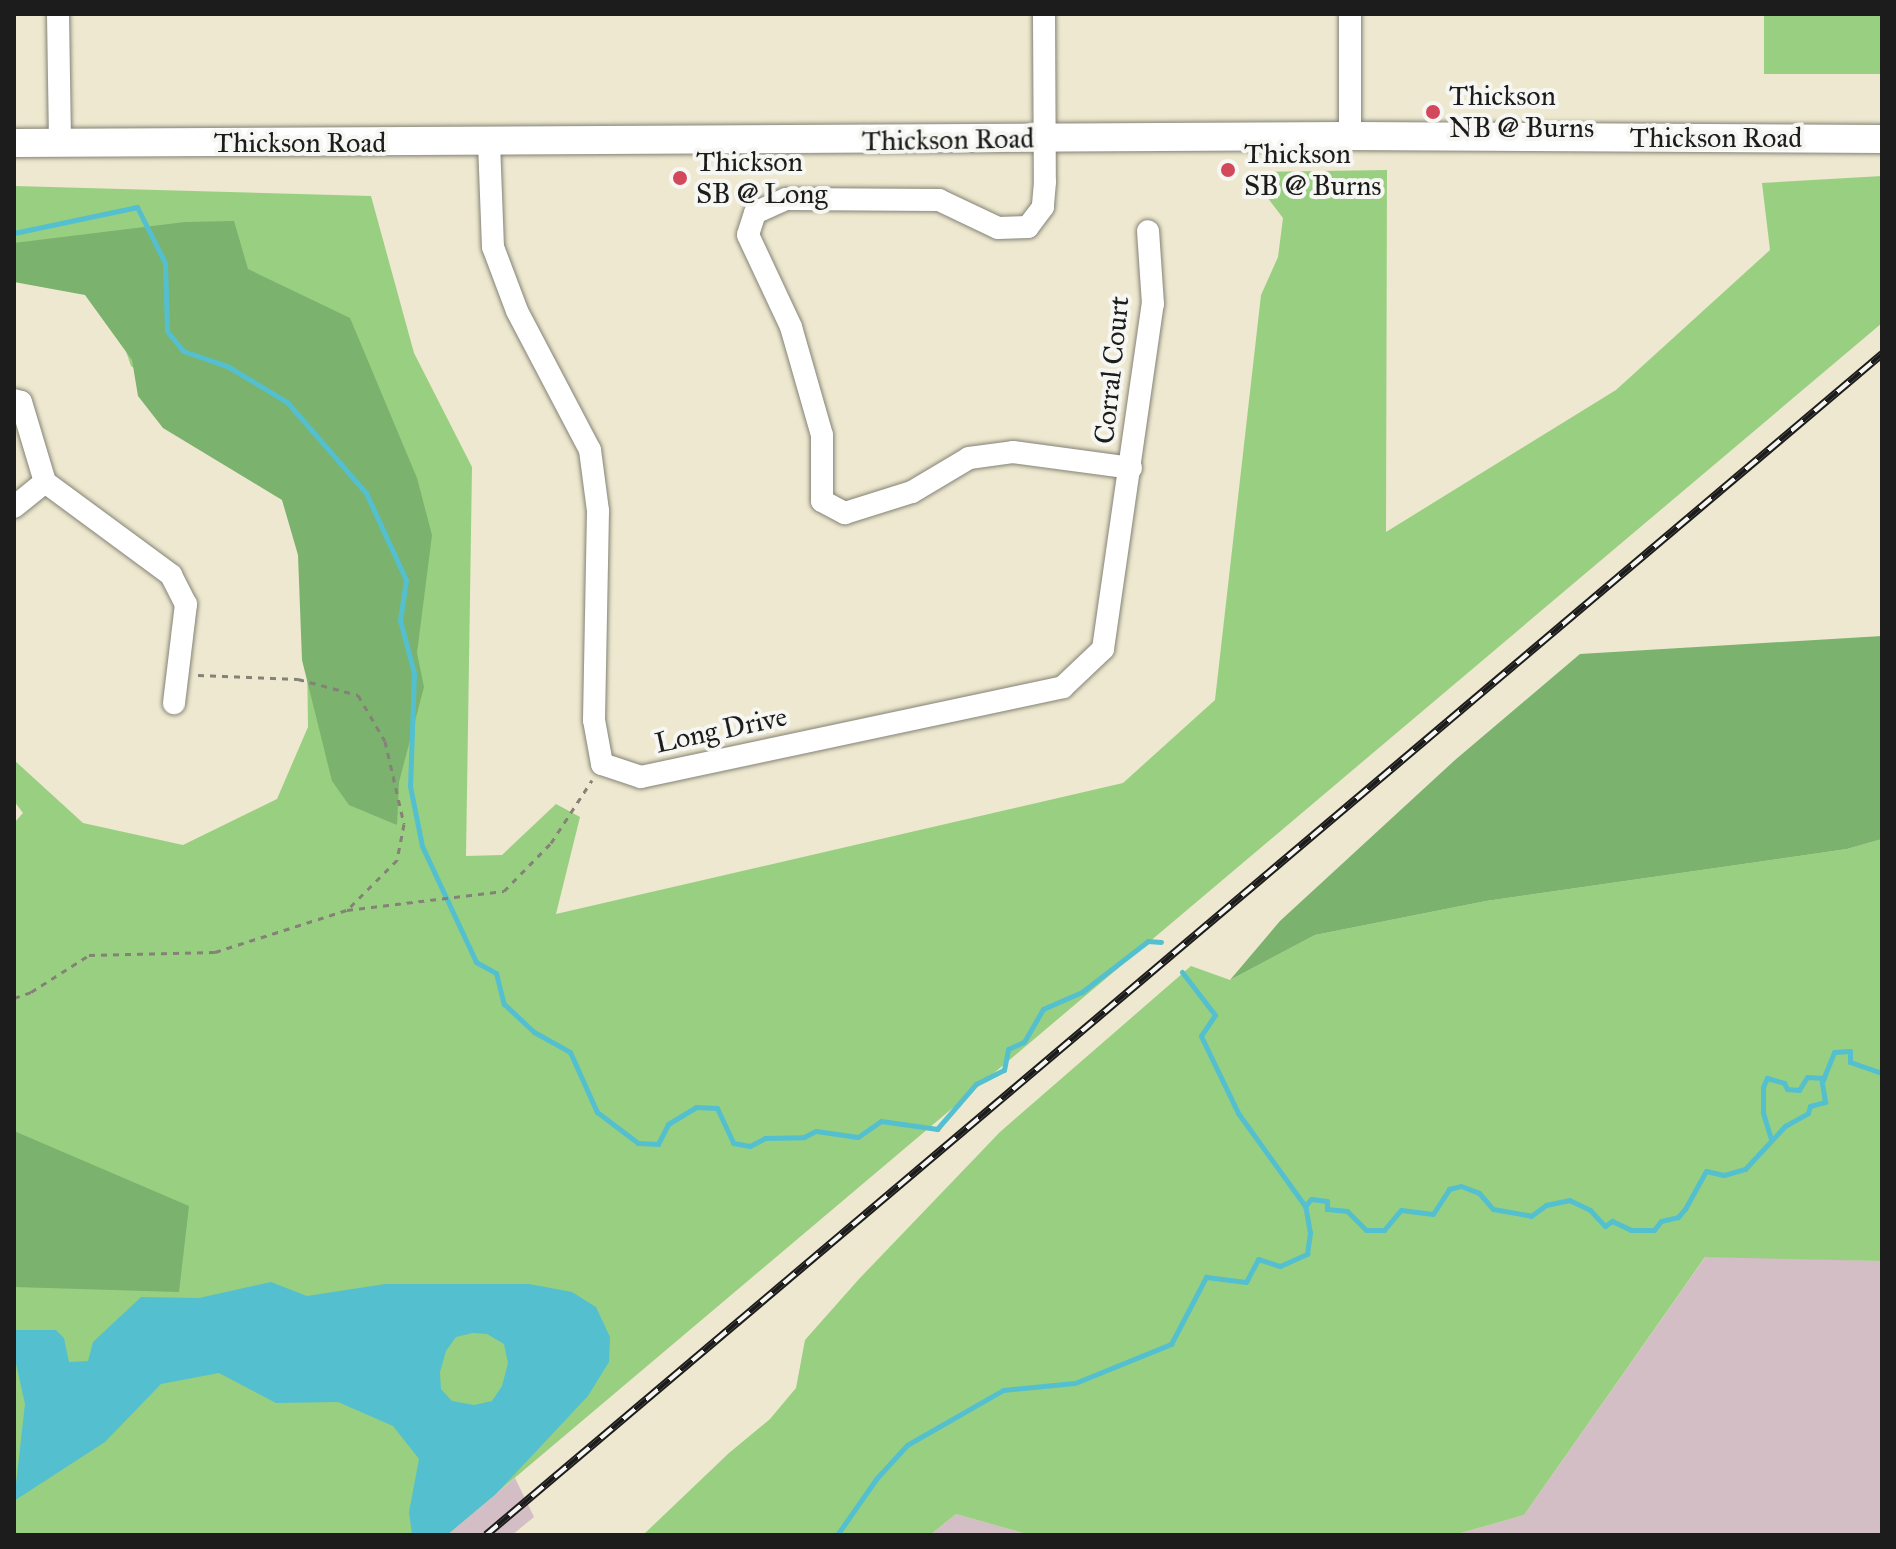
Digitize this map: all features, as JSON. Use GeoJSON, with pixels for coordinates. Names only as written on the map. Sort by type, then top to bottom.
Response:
{"type":"FeatureCollection","features":[{"type":"Feature","properties":{"kind":"main road","name":"Thickson Road"},"geometry":{"type":"LineString","coordinates":[[14,143],[489,143],[1350,136],[1882,139]]}},
{"type":"Feature","properties":{"kind":"street"},"geometry":{"type":"LineString","coordinates":[[58,14],[60,143]]}},
{"type":"Feature","properties":{"kind":"street"},"geometry":{"type":"LineString","coordinates":[[1044,14],[1043,207],[1028,227],[998,228],[939,200],[786,199],[755,213],[748,235],[791,327],[822,435],[822,501],[845,513],[912,492],[969,458],[1013,452],[1131,468]]}},
{"type":"Feature","properties":{"kind":"street"},"geometry":{"type":"LineString","coordinates":[[1350,14],[1350,136]]}},
{"type":"Feature","properties":{"kind":"street"},"geometry":{"type":"LineString","coordinates":[[489,143],[493,247],[517,311],[590,450],[598,511],[594,720],[602,764]]}},
{"type":"Feature","properties":{"kind":"street","name":"Corral Court"},"geometry":{"type":"LineString","coordinates":[[1131,468],[1153,304],[1148,231]]}},
{"type":"Feature","properties":{"kind":"street"},"geometry":{"type":"LineString","coordinates":[[14,400],[21,402],[45,482],[171,575],[186,604],[174,703]]}},
{"type":"Feature","properties":{"kind":"street","name":"Long Drive"},"geometry":{"type":"LineString","coordinates":[[602,764],[641,777],[1063,687],[1103,649],[1131,468]]}},
{"type":"Feature","properties":{"kind":"street"},"geometry":{"type":"LineString","coordinates":[[14,507],[45,482]]}},
{"type":"Feature","properties":{"kind":"path"},"geometry":{"type":"LineString","coordinates":[[177,674],[298,679],[358,695],[385,741],[404,824],[397,860],[347,910]]}},
{"type":"Feature","properties":{"kind":"path"},"geometry":{"type":"LineString","coordinates":[[14,998],[31,992],[89,955],[215,952],[347,910],[459,894],[504,891],[551,843],[602,764]]}},
{"type":"Feature","properties":{"kind":"shaded area"},"geometry":{"type":"Polygon","coordinates":[[[1706,1256],[1882,1261],[1882,1535],[1454,1535],[1524,1515],[1706,1256]]]}},
{"type":"Feature","properties":{"kind":"shaded area"},"geometry":{"type":"Polygon","coordinates":[[[515,1478],[534,1517],[512,1535],[447,1535],[515,1478]]]}},
{"type":"Feature","properties":{"kind":"shaded area"},"geometry":{"type":"Polygon","coordinates":[[[956,1514],[1030,1535],[930,1535],[956,1514]]]}},
{"type":"Feature","properties":{"kind":"green space"},"geometry":{"type":"Polygon","coordinates":[[[1764,14],[1880,14],[1880,74],[1764,74],[1764,14]]]}},
{"type":"Feature","properties":{"kind":"green space"},"geometry":{"type":"Polygon","coordinates":[[[1387,170],[1386,532],[1616,390],[1770,250],[1762,183],[1882,176],[1882,323],[447,1535],[14,1535],[14,823],[23,813],[14,801],[14,760],[83,823],[183,845],[277,799],[308,727],[305,509],[220,430],[131,366],[94,257],[14,254],[14,186],[371,196],[414,353],[472,467],[466,856],[502,855],[556,804],[580,817],[556,914],[1123,783],[1215,700],[1261,295],[1278,257],[1283,218],[1248,172],[1387,170]]]}},
{"type":"Feature","properties":{"kind":"green space"},"geometry":{"type":"Polygon","coordinates":[[[234,221],[248,269],[350,318],[417,478],[432,535],[417,653],[424,687],[399,782],[397,825],[349,805],[332,781],[302,660],[298,555],[282,500],[163,428],[138,396],[132,360],[85,295],[14,282],[14,243],[185,222],[234,221]]]}},
{"type":"Feature","properties":{"kind":"green space"},"geometry":{"type":"Polygon","coordinates":[[[1882,636],[1882,839],[1847,849],[1486,901],[1315,935],[1230,980],[1280,921],[1455,760],[1580,654],[1882,636]]]}},
{"type":"Feature","properties":{"kind":"green space"},"geometry":{"type":"Polygon","coordinates":[[[1882,839],[1882,1261],[1705,1257],[1524,1515],[1454,1535],[1030,1535],[956,1514],[930,1535],[643,1535],[729,1453],[770,1419],[796,1388],[805,1340],[1000,1132],[1191,966],[1230,980],[1315,935],[1486,901],[1847,849],[1882,839]]]}},
{"type":"Feature","properties":{"kind":"green space"},"geometry":{"type":"Polygon","coordinates":[[[14,1131],[189,1206],[179,1292],[14,1287],[14,1131]]]}},
{"type":"Feature","properties":{"kind":"water"},"geometry":{"type":"Polygon","coordinates":[[[271,1282],[307,1296],[385,1284],[529,1284],[572,1292],[596,1307],[610,1337],[609,1362],[588,1396],[496,1494],[447,1535],[412,1535],[409,1512],[419,1459],[393,1426],[338,1402],[276,1403],[219,1373],[161,1384],[105,1442],[14,1501],[25,1404],[14,1355],[14,1330],[56,1330],[64,1338],[69,1362],[88,1361],[93,1342],[141,1297],[199,1298],[271,1282]],[[487,1334],[456,1337],[446,1351],[440,1372],[441,1389],[452,1401],[474,1405],[492,1401],[502,1386],[508,1363],[504,1344],[487,1334]]]}},
{"type":"Feature","properties":{"kind":"waterway"},"geometry":{"type":"LineString","coordinates":[[14,233],[137,207],[165,263],[167,331],[183,351],[227,366],[287,402],[366,493],[406,580],[400,620],[414,673],[410,786],[422,846],[476,962],[496,973],[504,1004],[534,1032],[570,1052],[597,1112],[638,1143],[658,1144],[668,1124],[696,1107],[717,1108],[733,1143],[750,1146],[765,1138],[804,1137],[816,1131],[858,1137],[881,1121],[937,1129],[976,1084],[1004,1070],[1008,1049],[1024,1042],[1043,1009],[1082,992],[1148,941],[1161,942]]}},
{"type":"Feature","properties":{"kind":"waterway"},"geometry":{"type":"LineString","coordinates":[[1182,972],[1215,1015],[1201,1036],[1238,1113],[1305,1206]]}},
{"type":"Feature","properties":{"kind":"waterway"},"geometry":{"type":"LineString","coordinates":[[837,1535],[876,1479],[907,1445],[1003,1390],[1075,1383],[1171,1344],[1206,1277],[1246,1282],[1258,1259],[1280,1266],[1307,1254],[1310,1233],[1305,1206],[1311,1199],[1327,1201],[1327,1209],[1347,1211],[1366,1230],[1384,1230],[1401,1210],[1433,1214],[1449,1189],[1461,1186],[1479,1193],[1493,1209],[1531,1216],[1546,1205],[1569,1200],[1590,1210],[1605,1226],[1612,1221],[1631,1230],[1654,1230],[1661,1221],[1678,1217],[1706,1171],[1724,1175],[1745,1169],[1785,1126],[1808,1113],[1810,1106],[1825,1102],[1822,1082],[1834,1052],[1850,1051],[1850,1062],[1882,1073]]}},
{"type":"Feature","properties":{"kind":"waterway"},"geometry":{"type":"LineString","coordinates":[[1771,1139],[1763,1112],[1763,1087],[1767,1078],[1784,1083],[1787,1089],[1799,1090],[1807,1077],[1824,1078]]}},
{"type":"Feature","properties":{"kind":"railway"},"geometry":{"type":"LineString","coordinates":[[486,1535],[1882,354]]}},
{"type":"Feature","properties":{"kind":"place","name":"Thickson NB @ Burns"},"geometry":{"type":"Point","coordinates":[1433,112]}},
{"type":"Feature","properties":{"kind":"place","name":"Thickson SB @ Burns"},"geometry":{"type":"Point","coordinates":[1228,170]}},
{"type":"Feature","properties":{"kind":"place","name":"Thickson SB @ Long"},"geometry":{"type":"Point","coordinates":[680,178]}}]}
